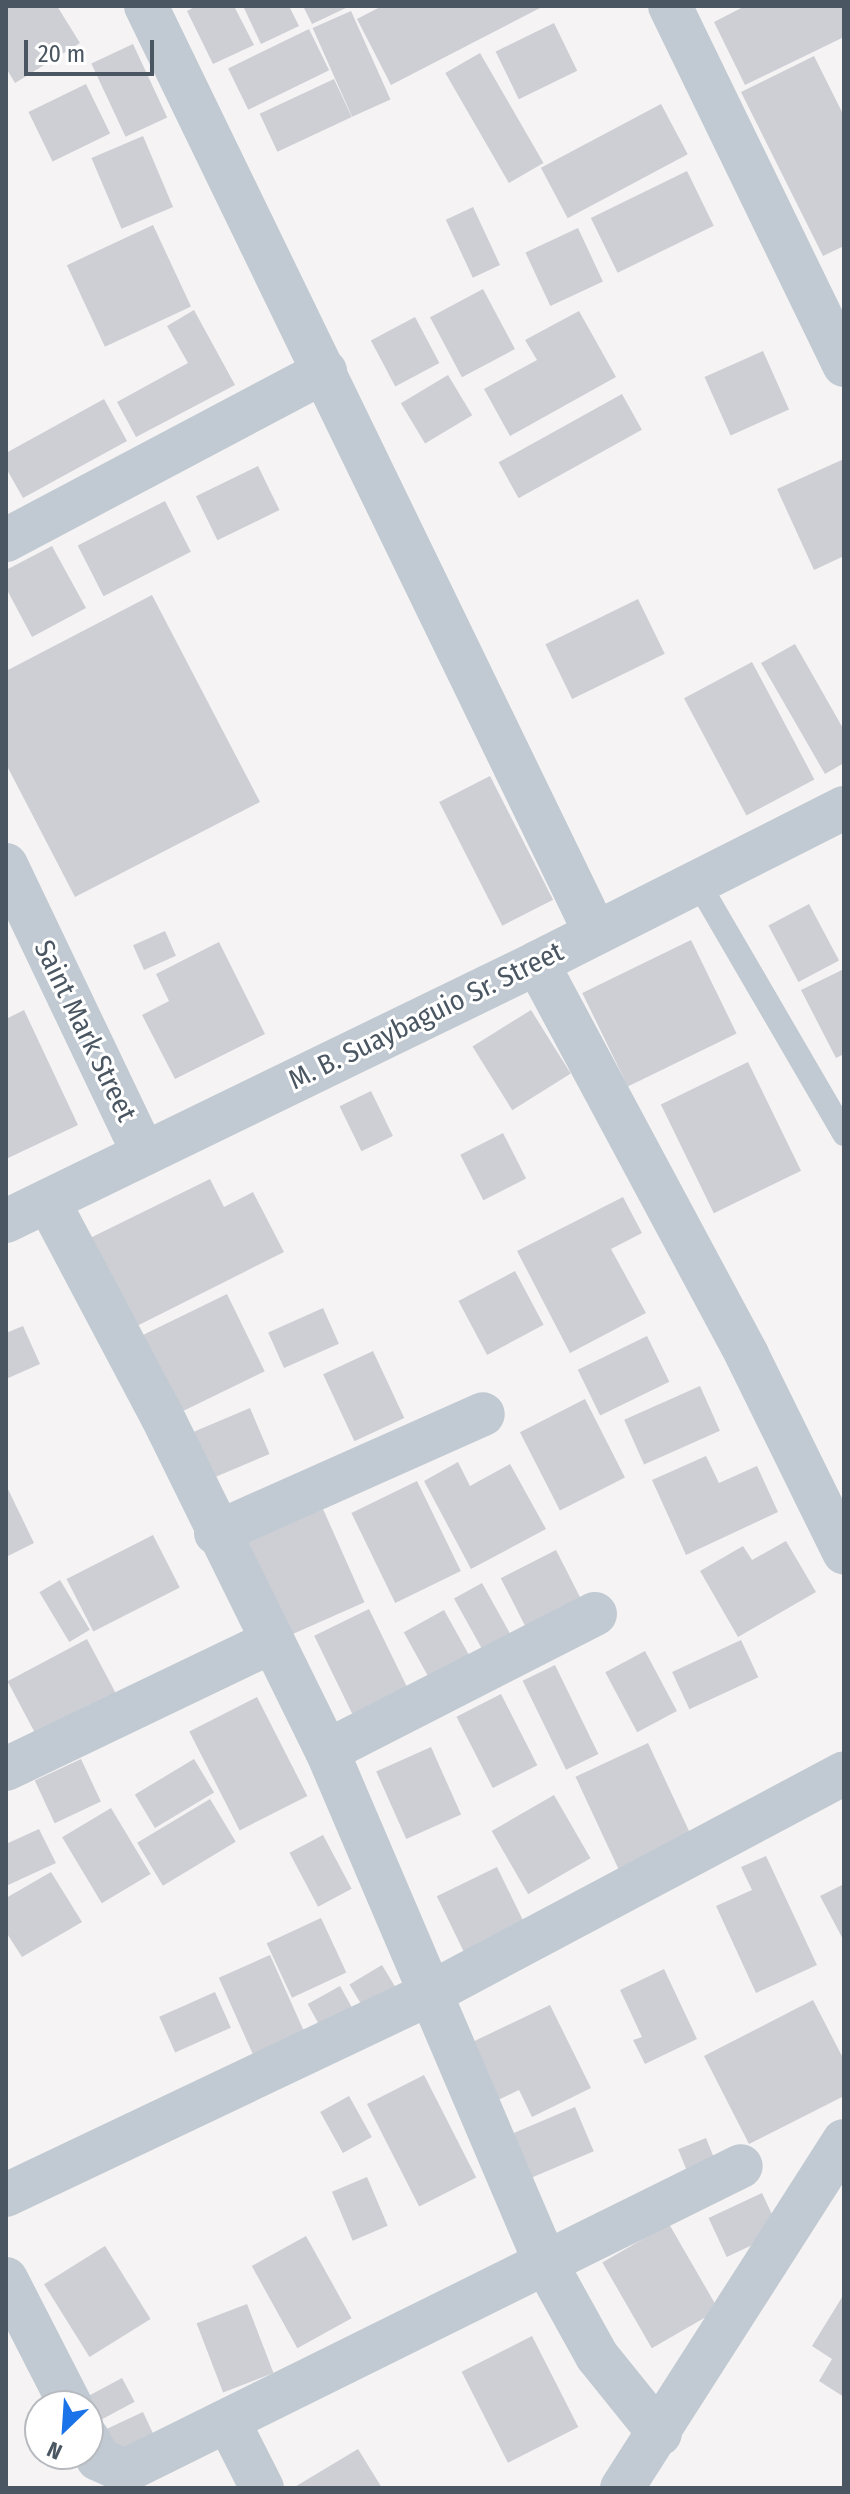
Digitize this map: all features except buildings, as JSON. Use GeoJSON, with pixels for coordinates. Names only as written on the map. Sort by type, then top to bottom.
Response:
{"type":"FeatureCollection","features":[{"type":"Feature","properties":{"kind":"street"},"geometry":{"type":"LineString","coordinates":[[146,6],[595,932]]}},
{"type":"Feature","properties":{"kind":"street"},"geometry":{"type":"LineString","coordinates":[[670,6],[844,365]]}},
{"type":"Feature","properties":{"kind":"street"},"geometry":{"type":"LineString","coordinates":[[6,540],[325,371]]}},
{"type":"Feature","properties":{"kind":"street","name":"M. B. Suaybaguio Sr. Street"},"geometry":{"type":"LineString","coordinates":[[6,1221],[537,963],[844,808]]}},
{"type":"Feature","properties":{"kind":"street","name":"Saint Mark Street"},"geometry":{"type":"LineString","coordinates":[[6,865],[144,1154]]}},
{"type":"Feature","properties":{"kind":"street"},"geometry":{"type":"LineString","coordinates":[[537,963],[747,1355],[844,1552]]}},
{"type":"Feature","properties":{"kind":"street"},"geometry":{"type":"LineString","coordinates":[[48,1201],[162,1416],[216,1533],[327,1751],[427,1995],[546,2264],[605,2368],[660,2434]]}},
{"type":"Feature","properties":{"kind":"street"},"geometry":{"type":"LineString","coordinates":[[216,1533],[483,1414]]}},
{"type":"Feature","properties":{"kind":"street"},"geometry":{"type":"LineString","coordinates":[[327,1751],[595,1614]]}},
{"type":"Feature","properties":{"kind":"street"},"geometry":{"type":"LineString","coordinates":[[6,1769],[273,1641]]}},
{"type":"Feature","properties":{"kind":"street"},"geometry":{"type":"LineString","coordinates":[[6,2195],[427,1995],[844,1773]]}},
{"type":"Feature","properties":{"kind":"street"},"geometry":{"type":"LineString","coordinates":[[622,2488],[660,2434],[844,2141]]}},
{"type":"Feature","properties":{"kind":"street"},"geometry":{"type":"LineString","coordinates":[[104,2462],[125,2471],[229,2423],[741,2166]]}},
{"type":"Feature","properties":{"kind":"street"},"geometry":{"type":"LineString","coordinates":[[6,2279],[63,2390]]}},
{"type":"Feature","properties":{"kind":"street"},"geometry":{"type":"LineString","coordinates":[[229,2423],[262,2488]]}},
{"type":"Feature","properties":{"kind":"lane"},"geometry":{"type":"LineString","coordinates":[[697,881],[844,1134]]}}]}
